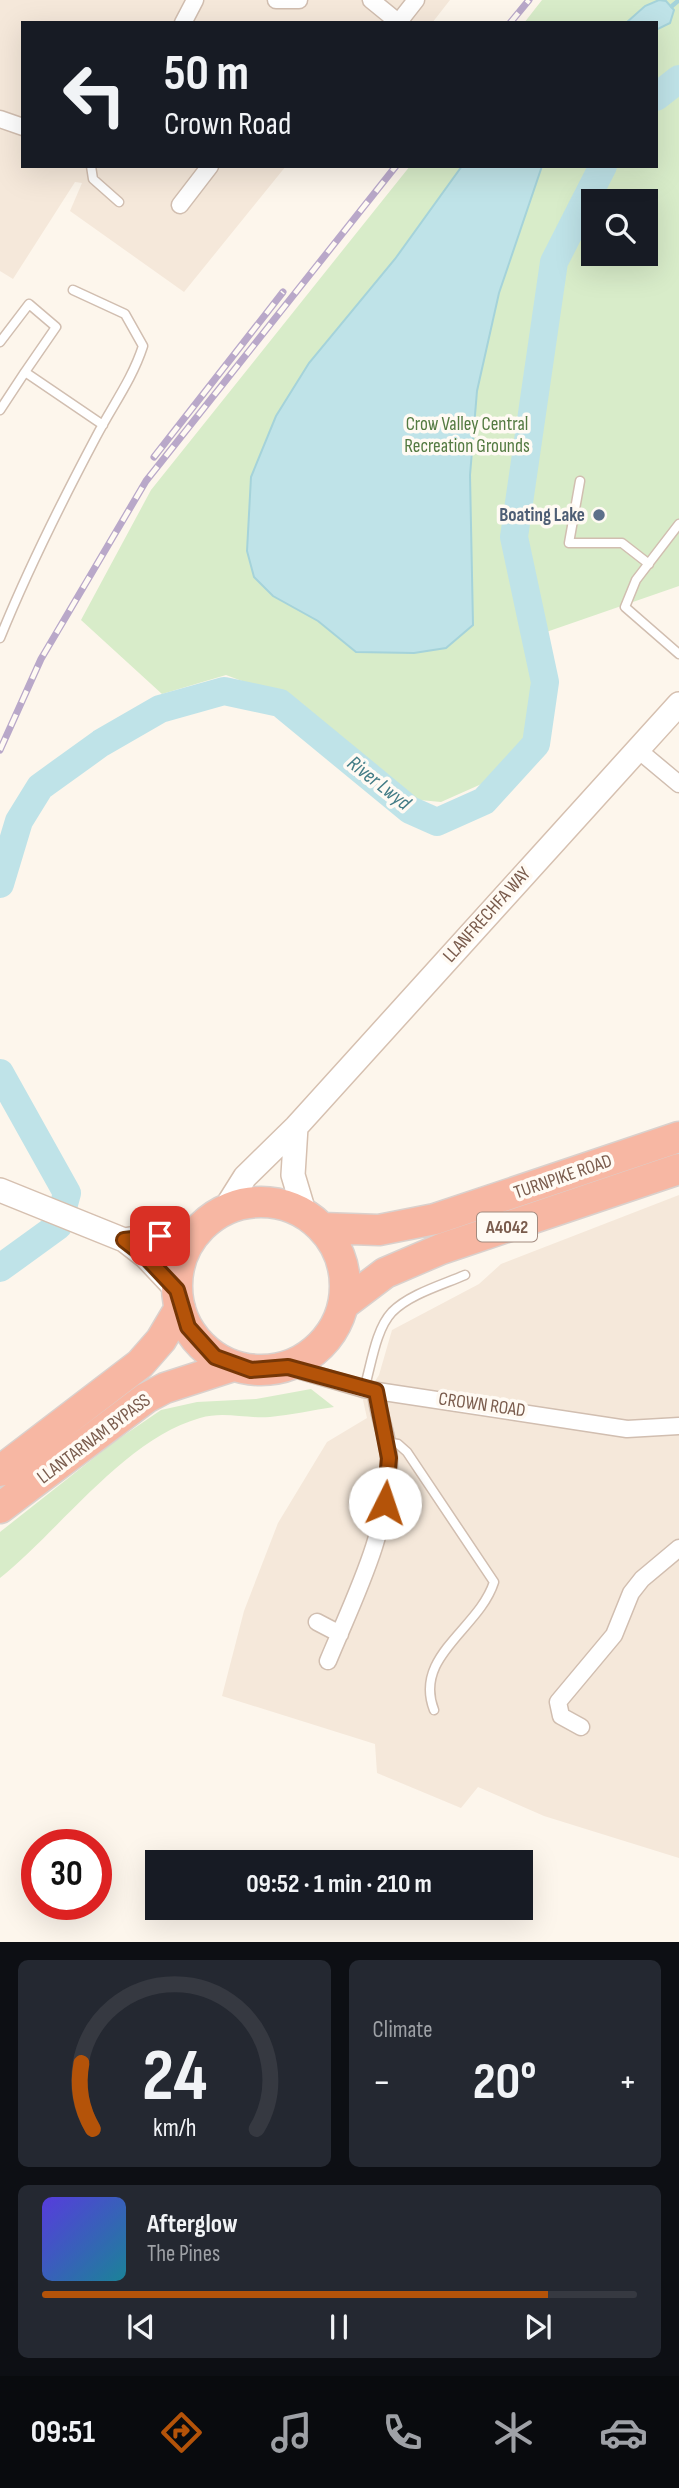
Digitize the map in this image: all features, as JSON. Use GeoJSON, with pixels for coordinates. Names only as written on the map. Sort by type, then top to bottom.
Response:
{"type":"FeatureCollection","features":[{"type":"Feature","properties":{"kind":"highway","name":"TURNPIKE ROAD"},"geometry":{"type":"LineString","coordinates":[[314,1222],[379,1230],[435,1219],[679,1137]]}},
{"type":"Feature","properties":{"kind":"highway","name":"TURNPIKE ROAD"},"geometry":{"type":"LineString","coordinates":[[344,1304],[385,1273],[441,1249],[679,1169]]}},
{"type":"Feature","properties":{"kind":"highway"},"geometry":{"type":"LineString","coordinates":[[273,1203],[314,1222],[342,1263],[344,1304],[337,1324],[324,1343],[308,1357],[288,1367],[270,1371],[233,1366],[215,1357],[200,1344],[188,1327],[179,1299],[183,1255],[212,1219],[239,1205],[273,1203]]}},
{"type":"Feature","properties":{"kind":"highway","name":"LLANTARNAM BYPASS"},"geometry":{"type":"LineString","coordinates":[[0,1471],[140,1364],[161,1340],[179,1299]]}},
{"type":"Feature","properties":{"kind":"highway","name":"LLANTARNAM BYPASS"},"geometry":{"type":"LineString","coordinates":[[0,1508],[146,1398],[174,1384],[233,1366]]}},
{"type":"Feature","properties":{"kind":"street"},"geometry":{"type":"LineString","coordinates":[[184,21],[195,0]]}},
{"type":"Feature","properties":{"kind":"street"},"geometry":{"type":"LineString","coordinates":[[276,0],[299,0]]}},
{"type":"Feature","properties":{"kind":"street"},"geometry":{"type":"LineString","coordinates":[[371,0],[397,21]]}},
{"type":"Feature","properties":{"kind":"street"},"geometry":{"type":"LineString","coordinates":[[399,21],[416,0]]}},
{"type":"Feature","properties":{"kind":"street"},"geometry":{"type":"LineString","coordinates":[[0,119],[21,126]]}},
{"type":"Feature","properties":{"kind":"street"},"geometry":{"type":"LineString","coordinates":[[180,205],[208,168]]}},
{"type":"Feature","properties":{"kind":"street","name":"LLANFRECHFA WAY"},"geometry":{"type":"LineString","coordinates":[[212,1219],[245,1177],[296,1127],[679,704]]}},
{"type":"Feature","properties":{"kind":"street"},"geometry":{"type":"LineString","coordinates":[[637,749],[679,784]]}},
{"type":"Feature","properties":{"kind":"street"},"geometry":{"type":"LineString","coordinates":[[296,1127],[293,1175],[314,1222]]}},
{"type":"Feature","properties":{"kind":"street"},"geometry":{"type":"LineString","coordinates":[[0,1190],[124,1240],[146,1257],[179,1299]]}},
{"type":"Feature","properties":{"kind":"street"},"geometry":{"type":"LineString","coordinates":[[124,1240],[212,1219]]}},
{"type":"Feature","properties":{"kind":"street","name":"CROWN ROAD"},"geometry":{"type":"LineString","coordinates":[[288,1367],[370,1390],[627,1429],[679,1426]]}},
{"type":"Feature","properties":{"kind":"street"},"geometry":{"type":"LineString","coordinates":[[328,1661],[377,1541],[385,1503],[389,1458],[370,1390]]}},
{"type":"Feature","properties":{"kind":"street"},"geometry":{"type":"LineString","coordinates":[[581,1727],[561,1716],[558,1702],[614,1635],[631,1593],[642,1579],[679,1548]]}},
{"type":"Feature","properties":{"kind":"street"},"geometry":{"type":"LineString","coordinates":[[317,1622],[340,1633]]}},
{"type":"Feature","properties":{"kind":"lane"},"geometry":{"type":"LineString","coordinates":[[91,168],[93,179],[119,202]]}},
{"type":"Feature","properties":{"kind":"lane"},"geometry":{"type":"LineString","coordinates":[[0,638],[22,584],[103,425],[134,373],[143,346],[125,314],[73,289]]}},
{"type":"Feature","properties":{"kind":"lane"},"geometry":{"type":"LineString","coordinates":[[0,342],[29,304],[56,327],[0,410]]}},
{"type":"Feature","properties":{"kind":"lane"},"geometry":{"type":"LineString","coordinates":[[26,372],[103,425]]}},
{"type":"Feature","properties":{"kind":"lane"},"geometry":{"type":"LineString","coordinates":[[580,481],[569,543],[622,543],[649,564]]}},
{"type":"Feature","properties":{"kind":"lane"},"geometry":{"type":"LineString","coordinates":[[679,524],[636,580],[625,607],[679,654]]}},
{"type":"Feature","properties":{"kind":"lane"},"geometry":{"type":"LineString","coordinates":[[370,1390],[382,1328],[391,1313],[415,1297],[465,1275]]}},
{"type":"Feature","properties":{"kind":"lane"},"geometry":{"type":"LineString","coordinates":[[386,1443],[398,1444],[407,1452],[494,1582],[472,1619],[455,1637],[430,1674],[427,1692],[434,1710]]}},
{"type":"Feature","properties":{"kind":"shaded area"},"geometry":{"type":"Polygon","coordinates":[[[0,0],[450,0],[434,21],[21,21],[21,168],[284,168],[184,292],[70,211],[82,183],[75,182],[13,279],[0,271],[0,0]]]}},
{"type":"Feature","properties":{"kind":"shaded area"},"geometry":{"type":"Polygon","coordinates":[[[679,1195],[679,1858],[544,1816],[478,1787],[461,1808],[377,1773],[375,1744],[222,1696],[244,1611],[278,1523],[327,1442],[367,1418],[363,1400],[379,1375],[392,1330],[479,1284],[501,1264],[679,1195]]]}},
{"type":"Feature","properties":{"kind":"green space","name":"Crow Valley Central Recreation Grounds"},"geometry":{"type":"Polygon","coordinates":[[[542,0],[679,0],[679,586],[529,638],[539,687],[531,739],[486,782],[441,802],[409,799],[298,702],[226,675],[162,694],[81,620],[151,490],[408,168],[658,168],[658,21],[526,21],[542,0]]]}},
{"type":"Feature","properties":{"kind":"green space"},"geometry":{"type":"Polygon","coordinates":[[[311,1389],[334,1407],[270,1417],[209,1416],[172,1429],[120,1465],[0,1578],[0,1532],[114,1442],[161,1410],[197,1402],[256,1399],[311,1389]]]}},
{"type":"Feature","properties":{"kind":"water"},"geometry":{"type":"Polygon","coordinates":[[[659,0],[666,1],[674,10],[670,23],[658,29],[658,21],[628,21],[645,6],[659,0]]]}},
{"type":"Feature","properties":{"kind":"water","name":"Boating Lake"},"geometry":{"type":"Polygon","coordinates":[[[461,168],[541,168],[499,293],[477,391],[470,475],[473,625],[446,648],[414,653],[356,652],[318,621],[273,596],[254,577],[247,551],[251,477],[276,416],[309,363],[395,259],[461,168]]]}},
{"type":"Feature","properties":{"kind":"waterway"},"geometry":{"type":"LineString","coordinates":[[672,6],[679,0]]}},
{"type":"Feature","properties":{"kind":"waterway","name":"River Lwyd"},"geometry":{"type":"LineString","coordinates":[[658,95],[679,79]]}},
{"type":"Feature","properties":{"kind":"waterway","name":"River Lwyd"},"geometry":{"type":"LineString","coordinates":[[0,884],[19,821],[40,787],[101,743],[160,709],[224,691],[280,703],[410,810],[437,822],[484,801],[536,744],[545,682],[514,537],[554,262],[602,168]]}},
{"type":"Feature","properties":{"kind":"waterway","name":"River Lwyd"},"geometry":{"type":"LineString","coordinates":[[0,1073],[67,1193],[58,1226],[0,1268]]}},
{"type":"Feature","properties":{"kind":"railway"},"geometry":{"type":"LineString","coordinates":[[512,21],[529,0]]}},
{"type":"Feature","properties":{"kind":"railway"},"geometry":{"type":"LineString","coordinates":[[0,750],[41,659],[146,481],[394,168]]}},
{"type":"Feature","properties":{"kind":"railway"},"geometry":{"type":"LineString","coordinates":[[154,457],[283,292]]}},
{"type":"Feature","properties":{"kind":"place","name":"Boating Lake"},"geometry":{"type":"Point","coordinates":[599,515]}},
{"type":"Feature","properties":{"kind":"route"},"geometry":{"type":"LineString","coordinates":[[160,1236],[124,1240],[146,1257],[177,1290],[180,1308],[188,1327],[200,1344],[215,1357],[233,1366],[251,1370],[270,1371],[288,1367],[376,1391],[389,1458],[385,1503]]}}]}
